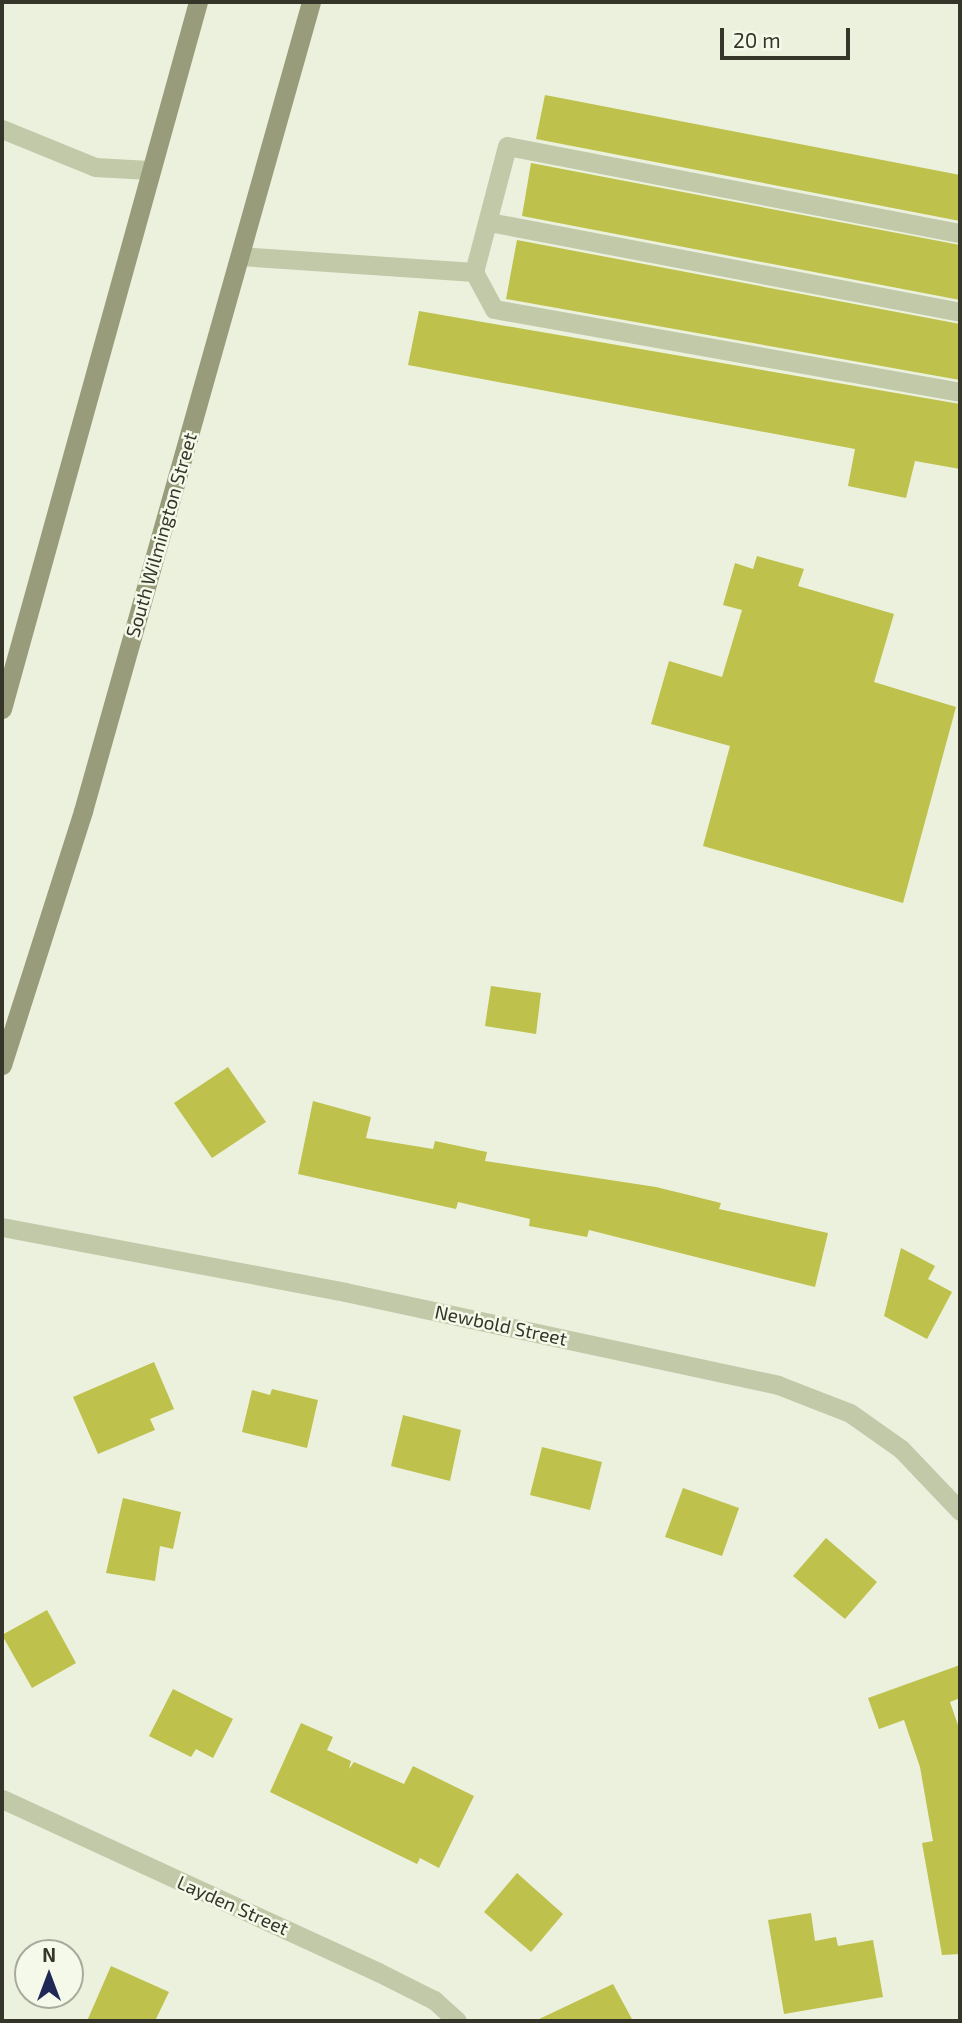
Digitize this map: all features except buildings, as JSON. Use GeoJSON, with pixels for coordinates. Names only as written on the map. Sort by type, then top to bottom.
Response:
{"type":"FeatureCollection","features":[{"type":"Feature","properties":{"kind":"main road"},"geometry":{"type":"LineString","coordinates":[[2,709],[149,170],[198,2]]}},
{"type":"Feature","properties":{"kind":"main road","name":"South Wilmington Street"},"geometry":{"type":"LineString","coordinates":[[2,1065],[83,811],[311,2]]}},
{"type":"Feature","properties":{"kind":"street"},"geometry":{"type":"LineString","coordinates":[[2,129],[95,167],[149,170]]}},
{"type":"Feature","properties":{"kind":"street"},"geometry":{"type":"LineString","coordinates":[[960,233],[508,146],[474,272],[494,309],[960,392]]}},
{"type":"Feature","properties":{"kind":"street"},"geometry":{"type":"LineString","coordinates":[[489,222],[960,312]]}},
{"type":"Feature","properties":{"kind":"street"},"geometry":{"type":"LineString","coordinates":[[240,256],[474,272]]}},
{"type":"Feature","properties":{"kind":"street","name":"Newbold Street"},"geometry":{"type":"LineString","coordinates":[[2,1227],[345,1292],[778,1385],[850,1413],[901,1449],[960,1511]]}},
{"type":"Feature","properties":{"kind":"street","name":"Layden Street"},"geometry":{"type":"LineString","coordinates":[[2,1799],[378,1972],[434,2000],[457,2021]]}}]}
